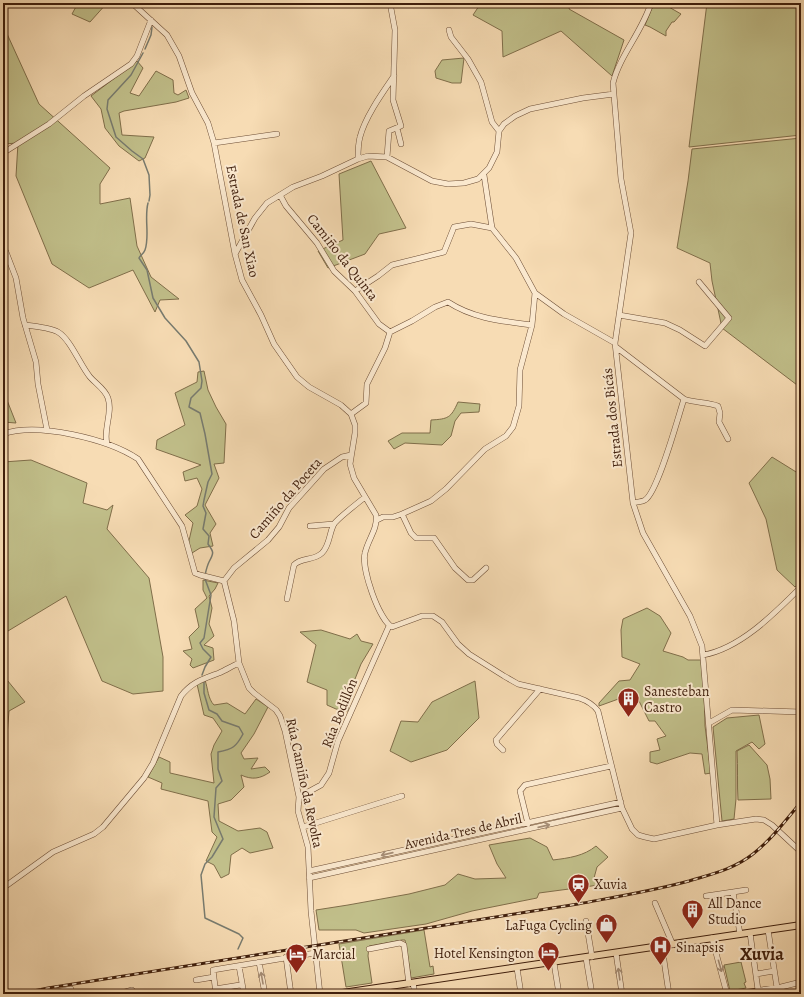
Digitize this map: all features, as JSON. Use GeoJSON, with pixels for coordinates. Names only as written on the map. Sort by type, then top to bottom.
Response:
{"type":"FeatureCollection","features":[{"type":"Feature","properties":{"kind":"main road"},"geometry":{"type":"LineString","coordinates":[[337,994],[378,991],[411,984],[801,925]]}},
{"type":"Feature","properties":{"kind":"street","name":"Estrada de San Xiao"},"geometry":{"type":"LineString","coordinates":[[132,3],[167,35],[179,56],[192,93],[208,123],[214,143],[235,254],[242,280],[261,315],[274,344],[297,377],[309,388],[341,405],[351,414]]}},
{"type":"Feature","properties":{"kind":"street"},"geometry":{"type":"LineString","coordinates":[[387,157],[388,131],[401,126],[393,100],[395,30],[390,3]]}},
{"type":"Feature","properties":{"kind":"street","name":"Estrada dos Bicás"},"geometry":{"type":"LineString","coordinates":[[651,3],[642,27],[616,72],[613,83],[621,179],[631,232],[615,345],[632,503],[643,533],[690,616],[702,646],[717,825]]}},
{"type":"Feature","properties":{"kind":"street"},"geometry":{"type":"LineString","coordinates":[[3,153],[49,124],[84,96],[130,64],[137,56],[151,20]]}},
{"type":"Feature","properties":{"kind":"street"},"geometry":{"type":"LineString","coordinates":[[450,30],[451,38],[468,59],[481,82],[492,122],[499,131]]}},
{"type":"Feature","properties":{"kind":"street"},"geometry":{"type":"LineString","coordinates":[[358,159],[360,136],[381,95],[394,76]]}},
{"type":"Feature","properties":{"kind":"street"},"geometry":{"type":"LineString","coordinates":[[235,254],[254,218],[267,203],[293,187],[322,176],[358,159],[368,156],[387,157],[432,181],[448,184],[464,183],[478,179],[484,175],[489,168],[497,152],[499,131],[504,124],[530,109],[583,98],[614,94]]}},
{"type":"Feature","properties":{"kind":"street"},"geometry":{"type":"LineString","coordinates":[[397,128],[401,144]]}},
{"type":"Feature","properties":{"kind":"street"},"geometry":{"type":"LineString","coordinates":[[214,143],[277,134]]}},
{"type":"Feature","properties":{"kind":"street"},"geometry":{"type":"LineString","coordinates":[[484,175],[492,228],[516,258],[535,293],[564,314],[615,345],[684,399],[692,402],[711,403],[718,406],[720,412],[719,422],[728,439]]}},
{"type":"Feature","properties":{"kind":"street","name":"Camiño da Quinta"},"geometry":{"type":"LineString","coordinates":[[280,195],[286,206],[317,243],[334,271],[355,290],[379,324],[390,332]]}},
{"type":"Feature","properties":{"kind":"street"},"geometry":{"type":"LineString","coordinates":[[355,290],[378,276],[392,265],[444,252],[454,227],[471,224],[492,228]]}},
{"type":"Feature","properties":{"kind":"street"},"geometry":{"type":"LineString","coordinates":[[3,247],[16,278],[25,325],[36,362],[38,384],[47,430]]}},
{"type":"Feature","properties":{"kind":"street"},"geometry":{"type":"LineString","coordinates":[[619,315],[665,323],[680,330],[705,346],[729,318],[699,282]]}},
{"type":"Feature","properties":{"kind":"street"},"geometry":{"type":"LineString","coordinates":[[377,520],[383,517],[392,517],[402,514],[431,501],[446,489],[485,449],[506,436],[513,427],[519,406],[520,370],[532,325],[535,293]]}},
{"type":"Feature","properties":{"kind":"street"},"geometry":{"type":"LineString","coordinates":[[532,325],[471,314],[460,310],[448,302],[435,306],[412,322],[390,332],[367,384],[366,403],[351,414],[355,425],[355,433],[350,464],[354,478],[376,515],[377,520],[365,553],[364,563],[365,571],[379,610],[389,626],[392,627],[422,616],[433,616],[442,622],[458,644],[469,654],[518,684],[579,698],[594,705],[598,711],[622,808],[632,829],[638,835],[654,839],[746,819],[756,819],[764,820],[772,825],[801,852]]}},
{"type":"Feature","properties":{"kind":"street"},"geometry":{"type":"LineString","coordinates":[[25,325],[57,331],[64,337],[90,377],[108,397],[109,406],[105,438],[107,444]]}},
{"type":"Feature","properties":{"kind":"street"},"geometry":{"type":"LineString","coordinates":[[632,503],[644,500],[651,493],[668,451],[684,399]]}},
{"type":"Feature","properties":{"kind":"street"},"geometry":{"type":"LineString","coordinates":[[3,434],[11,431],[47,430],[83,437],[107,444],[132,455],[138,459],[148,473],[182,526],[195,572],[200,575],[224,581]]}},
{"type":"Feature","properties":{"kind":"street","name":"Camiño da Poceta"},"geometry":{"type":"LineString","coordinates":[[224,581],[234,568],[268,540],[279,527],[289,508],[324,469],[342,457],[351,455]]}},
{"type":"Feature","properties":{"kind":"street"},"geometry":{"type":"LineString","coordinates":[[287,600],[294,564],[321,554],[326,547],[334,524],[365,497]]}},
{"type":"Feature","properties":{"kind":"street"},"geometry":{"type":"LineString","coordinates":[[402,514],[411,534],[416,538],[434,538],[455,568],[468,580],[473,580],[486,568]]}},
{"type":"Feature","properties":{"kind":"street"},"geometry":{"type":"LineString","coordinates":[[310,526],[334,524]]}},
{"type":"Feature","properties":{"kind":"street","name":"Rúa Camiño da Revolta"},"geometry":{"type":"LineString","coordinates":[[224,581],[234,621],[239,663],[249,688],[276,710],[280,716],[284,731],[299,797],[298,811],[308,847],[311,911],[320,994]]}},
{"type":"Feature","properties":{"kind":"street"},"geometry":{"type":"LineString","coordinates":[[703,655],[713,653],[730,646],[767,621],[800,592]]}},
{"type":"Feature","properties":{"kind":"street","name":"Rúa Bodillón"},"geometry":{"type":"LineString","coordinates":[[299,797],[321,785],[329,773],[338,741],[389,626]]}},
{"type":"Feature","properties":{"kind":"street"},"geometry":{"type":"LineString","coordinates":[[3,888],[53,852],[94,834],[104,827],[144,778],[153,763],[186,689],[197,681],[239,663]]}},
{"type":"Feature","properties":{"kind":"street"},"geometry":{"type":"LineString","coordinates":[[503,750],[497,744],[496,740],[540,690]]}},
{"type":"Feature","properties":{"kind":"street"},"geometry":{"type":"LineString","coordinates":[[709,724],[732,710],[801,712]]}},
{"type":"Feature","properties":{"kind":"street"},"geometry":{"type":"LineString","coordinates":[[529,829],[520,791],[525,785],[611,766]]}},
{"type":"Feature","properties":{"kind":"street"},"geometry":{"type":"LineString","coordinates":[[303,827],[402,796]]}},
{"type":"Feature","properties":{"kind":"street","name":"Avenida Tres de Abril"},"geometry":{"type":"LineString","coordinates":[[309,872],[621,802]]}},
{"type":"Feature","properties":{"kind":"street","name":"Avenida Tres de Abril"},"geometry":{"type":"LineString","coordinates":[[309,878],[622,808]]}},
{"type":"Feature","properties":{"kind":"street"},"geometry":{"type":"LineString","coordinates":[[706,896],[746,890]]}},
{"type":"Feature","properties":{"kind":"street"},"geometry":{"type":"LineString","coordinates":[[733,892],[740,934]]}},
{"type":"Feature","properties":{"kind":"street"},"geometry":{"type":"LineString","coordinates":[[656,903],[673,945]]}},
{"type":"Feature","properties":{"kind":"street"},"geometry":{"type":"LineString","coordinates":[[586,921],[592,994]]}},
{"type":"Feature","properties":{"kind":"street"},"geometry":{"type":"LineString","coordinates":[[768,930],[778,994]]}},
{"type":"Feature","properties":{"kind":"street"},"geometry":{"type":"LineString","coordinates":[[750,933],[758,990]]}},
{"type":"Feature","properties":{"kind":"street"},"geometry":{"type":"LineString","coordinates":[[712,938],[727,994]]}},
{"type":"Feature","properties":{"kind":"street"},"geometry":{"type":"LineString","coordinates":[[370,949],[400,943],[403,944],[411,984],[415,994]]}},
{"type":"Feature","properties":{"kind":"street"},"geometry":{"type":"LineString","coordinates":[[662,947],[669,994]]}},
{"type":"Feature","properties":{"kind":"street"},"geometry":{"type":"LineString","coordinates":[[240,985],[216,992],[212,970],[315,953]]}},
{"type":"Feature","properties":{"kind":"street"},"geometry":{"type":"LineString","coordinates":[[616,953],[622,994]]}},
{"type":"Feature","properties":{"kind":"street"},"geometry":{"type":"LineString","coordinates":[[286,957],[292,994]]}},
{"type":"Feature","properties":{"kind":"street"},"geometry":{"type":"LineString","coordinates":[[259,962],[265,994]]}},
{"type":"Feature","properties":{"kind":"street"},"geometry":{"type":"LineString","coordinates":[[554,963],[559,994]]}},
{"type":"Feature","properties":{"kind":"street"},"geometry":{"type":"LineString","coordinates":[[238,966],[242,994]]}},
{"type":"Feature","properties":{"kind":"street"},"geometry":{"type":"LineString","coordinates":[[238,966],[242,994]]}},
{"type":"Feature","properties":{"kind":"street"},"geometry":{"type":"LineString","coordinates":[[517,968],[520,994]]}},
{"type":"Feature","properties":{"kind":"street"},"geometry":{"type":"LineString","coordinates":[[756,974],[774,971]]}},
{"type":"Feature","properties":{"kind":"street"},"geometry":{"type":"LineString","coordinates":[[196,980],[214,977]]}},
{"type":"Feature","properties":{"kind":"street"},"geometry":{"type":"LineString","coordinates":[[735,994],[777,988],[801,982]]}},
{"type":"Feature","properties":{"kind":"street"},"geometry":{"type":"LineString","coordinates":[[44,994],[71,989]]}},
{"type":"Feature","properties":{"kind":"street"},"geometry":{"type":"LineString","coordinates":[[118,994],[132,990],[135,994]]}},
{"type":"Feature","properties":{"kind":"shaded area"},"geometry":{"type":"Polygon","coordinates":[[[78,3],[107,3],[90,22],[72,14],[78,3]]]}},
{"type":"Feature","properties":{"kind":"shaded area"},"geometry":{"type":"Polygon","coordinates":[[[475,3],[571,3],[569,9],[624,40],[612,76],[561,31],[503,57],[502,31],[473,15],[479,6],[475,3]]]}},
{"type":"Feature","properties":{"kind":"shaded area"},"geometry":{"type":"Polygon","coordinates":[[[654,3],[662,3],[681,14],[674,22],[672,22],[666,31],[666,36],[645,25],[654,3]]]}},
{"type":"Feature","properties":{"kind":"shaded area"},"geometry":{"type":"Polygon","coordinates":[[[707,3],[801,3],[801,135],[689,147],[707,3]]]}},
{"type":"Feature","properties":{"kind":"shaded area"},"geometry":{"type":"Polygon","coordinates":[[[3,25],[39,104],[110,168],[100,184],[100,204],[130,198],[137,246],[151,277],[179,299],[160,300],[155,312],[133,270],[89,288],[52,264],[16,176],[18,143],[3,144],[3,25]]]}},
{"type":"Feature","properties":{"kind":"shaded area"},"geometry":{"type":"Polygon","coordinates":[[[464,58],[461,83],[452,83],[436,78],[435,71],[442,60],[464,58]]]}},
{"type":"Feature","properties":{"kind":"shaded area"},"geometry":{"type":"Polygon","coordinates":[[[137,61],[143,68],[130,93],[139,96],[156,71],[173,80],[174,93],[178,95],[186,90],[189,98],[119,113],[122,135],[154,137],[145,158],[139,161],[119,146],[105,128],[101,109],[91,96],[137,61]]]}},
{"type":"Feature","properties":{"kind":"shaded area"},"geometry":{"type":"Polygon","coordinates":[[[801,138],[801,388],[722,328],[712,281],[710,263],[677,248],[692,149],[801,138]]]}},
{"type":"Feature","properties":{"kind":"shaded area"},"geometry":{"type":"Polygon","coordinates":[[[371,161],[406,228],[379,234],[365,254],[328,268],[318,251],[343,240],[339,174],[371,161]]]}},
{"type":"Feature","properties":{"kind":"shaded area"},"geometry":{"type":"Polygon","coordinates":[[[204,371],[208,390],[226,424],[224,463],[214,464],[219,478],[205,505],[216,524],[210,533],[213,546],[200,548],[192,553],[188,545],[193,523],[185,515],[197,506],[202,489],[197,478],[185,481],[183,472],[201,465],[156,449],[157,440],[185,425],[175,393],[197,382],[198,372],[204,371]]]}},
{"type":"Feature","properties":{"kind":"shaded area"},"geometry":{"type":"Polygon","coordinates":[[[3,390],[16,423],[3,422],[3,390]]]}},
{"type":"Feature","properties":{"kind":"shaded area"},"geometry":{"type":"Polygon","coordinates":[[[458,402],[480,404],[479,412],[461,413],[455,421],[451,436],[442,445],[405,443],[394,449],[388,441],[402,433],[430,433],[431,420],[448,417],[458,402]]]}},
{"type":"Feature","properties":{"kind":"shaded area"},"geometry":{"type":"Polygon","coordinates":[[[772,457],[801,475],[801,582],[795,587],[777,570],[766,519],[749,483],[772,457]]]}},
{"type":"Feature","properties":{"kind":"shaded area"},"geometry":{"type":"Polygon","coordinates":[[[31,460],[87,483],[83,503],[107,510],[113,505],[107,529],[149,578],[163,657],[163,691],[133,694],[102,681],[66,596],[3,634],[3,462],[31,460]]]}},
{"type":"Feature","properties":{"kind":"shaded area"},"geometry":{"type":"Polygon","coordinates":[[[203,580],[218,583],[209,596],[212,608],[209,624],[214,636],[204,645],[213,648],[214,660],[193,668],[190,665],[192,659],[183,651],[192,649],[189,637],[199,627],[195,609],[207,598],[203,590],[203,580]]]}},
{"type":"Feature","properties":{"kind":"shaded area"},"geometry":{"type":"Polygon","coordinates":[[[647,608],[660,616],[671,633],[663,651],[688,660],[701,660],[705,726],[711,773],[705,774],[702,754],[690,753],[657,764],[650,762],[650,752],[660,750],[657,739],[666,736],[655,721],[649,721],[635,693],[599,706],[599,703],[619,681],[630,680],[640,664],[622,657],[621,630],[623,619],[647,608]]]}},
{"type":"Feature","properties":{"kind":"shaded area"},"geometry":{"type":"Polygon","coordinates":[[[321,630],[350,639],[357,634],[361,641],[373,644],[361,664],[351,689],[348,711],[336,709],[327,705],[327,690],[307,682],[316,645],[300,632],[321,630]]]}},
{"type":"Feature","properties":{"kind":"shaded area"},"geometry":{"type":"Polygon","coordinates":[[[3,675],[25,702],[9,711],[5,760],[3,761],[3,675]]]}},
{"type":"Feature","properties":{"kind":"shaded area"},"geometry":{"type":"Polygon","coordinates":[[[205,680],[209,697],[214,705],[227,703],[245,714],[256,699],[268,707],[254,734],[241,753],[244,759],[258,758],[251,769],[265,767],[270,772],[256,778],[249,778],[241,775],[244,787],[231,800],[218,804],[219,821],[238,831],[260,828],[267,832],[273,848],[250,853],[242,848],[231,855],[229,874],[221,878],[214,865],[206,861],[217,837],[212,832],[208,801],[161,789],[162,783],[148,777],[159,757],[170,762],[170,773],[214,783],[211,754],[222,731],[213,718],[204,715],[197,684],[205,680]]]}},
{"type":"Feature","properties":{"kind":"shaded area"},"geometry":{"type":"Polygon","coordinates":[[[475,681],[479,718],[447,750],[411,762],[390,751],[401,721],[418,722],[432,702],[475,681]]]}},
{"type":"Feature","properties":{"kind":"shaded area"},"geometry":{"type":"Polygon","coordinates":[[[759,715],[765,744],[759,749],[752,742],[736,751],[736,799],[734,819],[722,821],[713,727],[727,718],[759,715]]]}},
{"type":"Feature","properties":{"kind":"shaded area"},"geometry":{"type":"Polygon","coordinates":[[[749,745],[767,765],[770,779],[771,799],[738,800],[737,751],[749,745]]]}},
{"type":"Feature","properties":{"kind":"shaded area"},"geometry":{"type":"Polygon","coordinates":[[[530,838],[547,847],[553,860],[581,854],[596,846],[608,857],[597,867],[594,878],[599,885],[539,893],[537,898],[472,911],[426,924],[364,933],[356,930],[319,930],[316,910],[409,894],[445,885],[458,874],[475,879],[506,878],[497,864],[489,845],[530,838]]]}},
{"type":"Feature","properties":{"kind":"shaded area"},"geometry":{"type":"Polygon","coordinates":[[[424,930],[430,967],[433,966],[434,974],[411,978],[405,940],[402,940],[369,946],[368,956],[372,983],[346,987],[339,944],[424,930]]]}},
{"type":"Feature","properties":{"kind":"shaded area"},"geometry":{"type":"Polygon","coordinates":[[[741,962],[746,988],[730,991],[724,965],[741,962]]]}},
{"type":"Feature","properties":{"kind":"waterway"},"geometry":{"type":"LineString","coordinates":[[145,49],[151,35],[152,27]]}},
{"type":"Feature","properties":{"kind":"waterway"},"geometry":{"type":"LineString","coordinates":[[143,53],[131,75],[108,100],[107,109],[116,137],[143,159],[149,175],[149,201]]}},
{"type":"Feature","properties":{"kind":"waterway"},"geometry":{"type":"LineString","coordinates":[[148,203],[146,245],[139,258],[147,270],[153,298],[165,318],[186,341],[199,362],[202,381],[201,388],[191,398],[189,407],[200,413],[212,474],[208,482],[203,506],[206,513],[203,529],[209,536],[208,544],[213,553],[205,575]]}},
{"type":"Feature","properties":{"kind":"waterway"},"geometry":{"type":"LineString","coordinates":[[202,675],[211,657],[203,649],[200,643],[204,638],[211,595],[205,579]]}},
{"type":"Feature","properties":{"kind":"waterway"},"geometry":{"type":"LineString","coordinates":[[204,682],[204,693],[209,710],[217,714],[222,721],[239,727],[243,734],[234,747],[218,752],[218,769],[222,781],[216,788],[214,817],[223,839],[212,857],[205,864],[201,875],[205,918],[239,934],[243,938],[238,949]]}},
{"type":"Feature","properties":{"kind":"railway"},"geometry":{"type":"LineString","coordinates":[[19,994],[48,988],[578,904],[675,885],[722,870],[738,864],[746,859],[773,836],[801,802]]}},
{"type":"Feature","properties":{"kind":"place","name":"Sanesteban Castro"},"geometry":{"type":"Point","coordinates":[628,718]}},
{"type":"Feature","properties":{"kind":"place","name":"Xuvia"},"geometry":{"type":"Point","coordinates":[578,904]}},
{"type":"Feature","properties":{"kind":"place","name":"All Dance Studio"},"geometry":{"type":"Point","coordinates":[693,930]}},
{"type":"Feature","properties":{"kind":"place","name":"LaFuga Cycling"},"geometry":{"type":"Point","coordinates":[607,944]}},
{"type":"Feature","properties":{"kind":"place","name":"Sinapsis"},"geometry":{"type":"Point","coordinates":[660,966]}},
{"type":"Feature","properties":{"kind":"place","name":"Hotel Kensington"},"geometry":{"type":"Point","coordinates":[549,972]}},
{"type":"Feature","properties":{"kind":"place","name":"Marcial"},"geometry":{"type":"Point","coordinates":[296,974]}},
{"type":"Feature","properties":{"kind":"district","name":"Xuvia"},"geometry":{"type":"Point","coordinates":[762,954]}}]}
